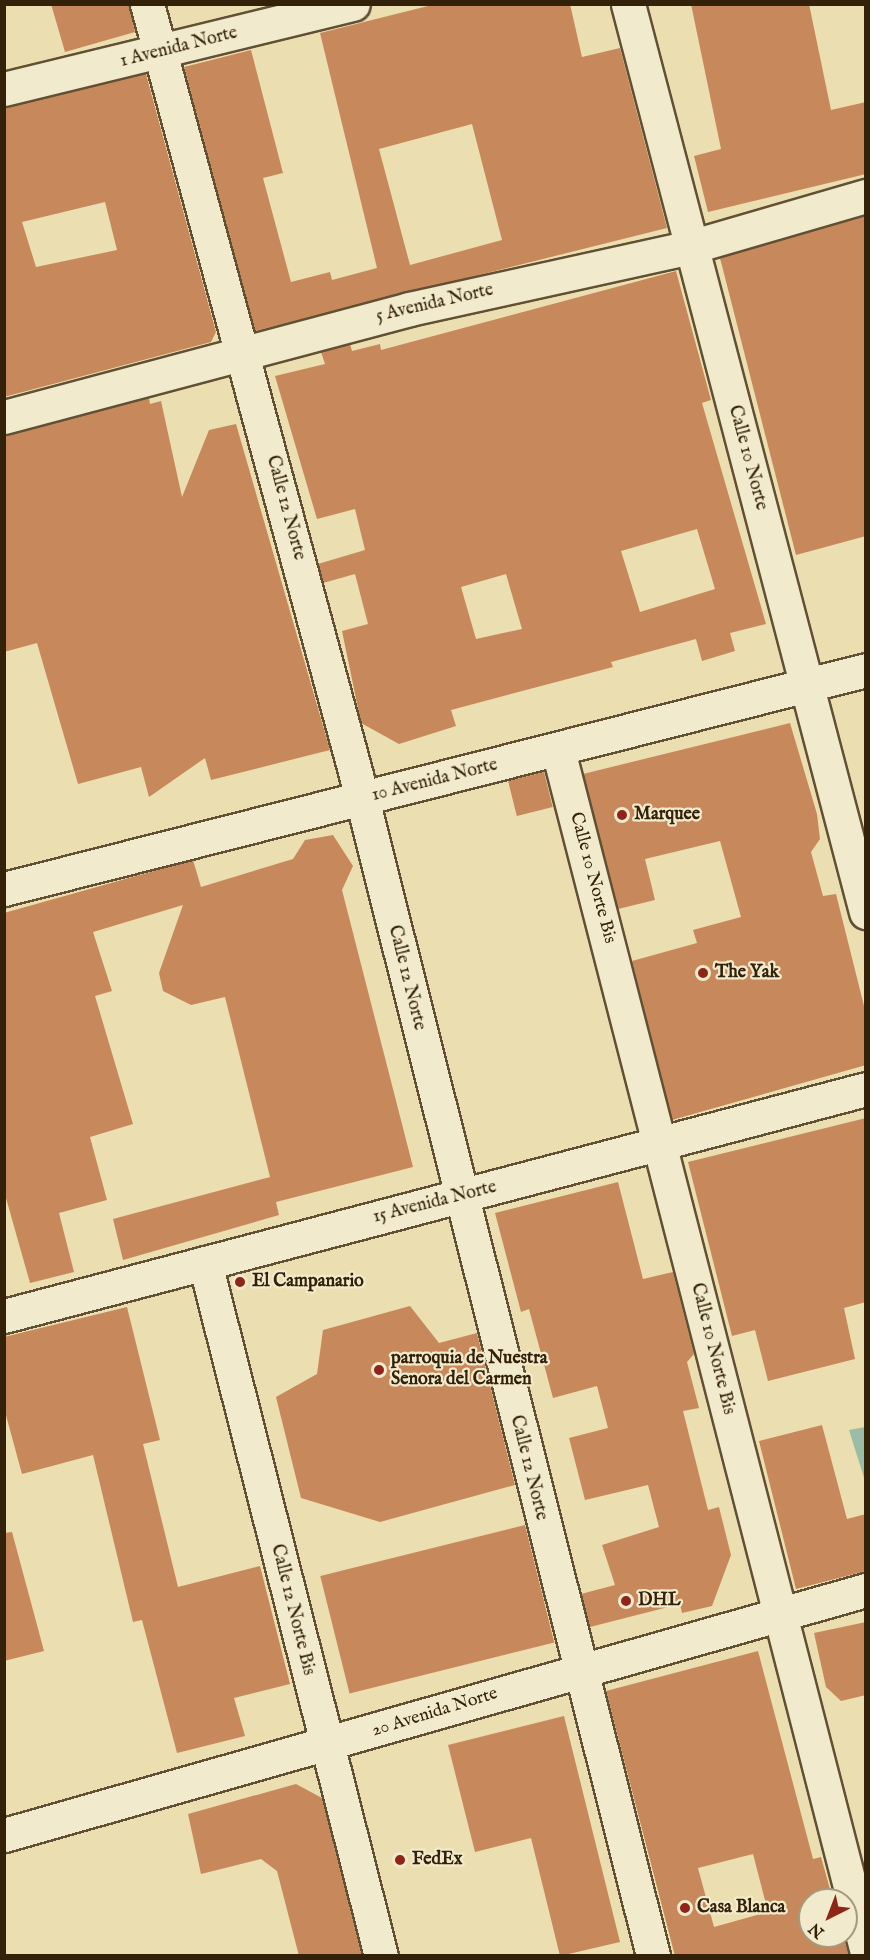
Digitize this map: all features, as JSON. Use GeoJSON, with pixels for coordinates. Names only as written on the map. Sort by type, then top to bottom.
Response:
{"type":"FeatureCollection","features":[{"type":"Feature","properties":{"kind":"street","name":"Calle 12 Norte"},"geometry":{"type":"LineString","coordinates":[[147,4],[244,356],[361,800],[653,1956]]}},
{"type":"Feature","properties":{"kind":"street","name":"1 Avenida Norte"},"geometry":{"type":"LineString","coordinates":[[4,89],[160,54],[353,4]]}},
{"type":"Feature","properties":{"kind":"street","name":"Calle 10 Norte"},"geometry":{"type":"LineString","coordinates":[[628,4],[866,912]]}},
{"type":"Feature","properties":{"kind":"street","name":"5 Avenida Norte"},"geometry":{"type":"LineString","coordinates":[[4,417],[244,356],[409,309],[690,247],[866,196]]}},
{"type":"Feature","properties":{"kind":"street","name":"10 Avenida Norte"},"geometry":{"type":"LineString","coordinates":[[4,889],[866,670]]}},
{"type":"Feature","properties":{"kind":"street","name":"Calle 10 Norte Bis"},"geometry":{"type":"LineString","coordinates":[[558,750],[662,1147],[777,1619],[866,1949]]}},
{"type":"Feature","properties":{"kind":"street","name":"15 Avenida Norte"},"geometry":{"type":"LineString","coordinates":[[4,1317],[460,1196],[662,1147],[866,1089]]}},
{"type":"Feature","properties":{"kind":"street","name":"Calle 12 Norte Bis"},"geometry":{"type":"LineString","coordinates":[[205,1263],[326,1747],[381,1956]]}},
{"type":"Feature","properties":{"kind":"street","name":"20 Avenida Norte"},"geometry":{"type":"LineString","coordinates":[[4,1835],[326,1747],[579,1670],[777,1619],[866,1590]]}},
{"type":"Feature","properties":{"kind":"shaded area"},"geometry":{"type":"Polygon","coordinates":[[[866,1427],[865,1481],[849,1430],[866,1427]]]}},
{"type":"Feature","properties":{"kind":"building"},"geometry":{"type":"Polygon","coordinates":[[[51,4],[129,4],[135,32],[65,52],[51,4]]]}},
{"type":"Feature","properties":{"kind":"building"},"geometry":{"type":"Polygon","coordinates":[[[436,4],[570,4],[582,57],[620,48],[667,228],[255,331],[184,67],[251,50],[283,173],[263,178],[291,282],[330,272],[332,280],[377,268],[320,33],[436,4]],[[472,124],[379,149],[410,265],[502,240],[472,124]]]}},
{"type":"Feature","properties":{"kind":"building"},"geometry":{"type":"Polygon","coordinates":[[[691,4],[809,4],[831,110],[866,102],[866,174],[708,212],[694,156],[721,149],[691,4]]]}},
{"type":"Feature","properties":{"kind":"building"},"geometry":{"type":"Polygon","coordinates":[[[146,74],[216,332],[211,342],[4,397],[4,108],[146,74]],[[105,202],[22,222],[36,267],[117,250],[105,202]]]}},
{"type":"Feature","properties":{"kind":"building"},"geometry":{"type":"Polygon","coordinates":[[[866,216],[866,536],[796,555],[720,258],[866,216]]]}},
{"type":"Feature","properties":{"kind":"building"},"geometry":{"type":"Polygon","coordinates":[[[676,271],[711,400],[702,403],[766,624],[730,633],[735,651],[702,661],[696,639],[611,662],[613,667],[451,710],[456,726],[399,744],[361,723],[342,631],[368,624],[355,574],[323,583],[318,564],[365,550],[355,509],[317,519],[275,376],[325,364],[321,352],[350,344],[352,351],[380,344],[381,350],[676,271]],[[697,529],[621,551],[640,612],[715,589],[697,529]],[[506,574],[461,587],[476,639],[522,629],[506,574]]]}},
{"type":"Feature","properties":{"kind":"building"},"geometry":{"type":"Polygon","coordinates":[[[149,398],[150,404],[161,401],[182,497],[209,430],[236,424],[330,750],[211,780],[205,758],[149,797],[141,767],[78,784],[37,643],[4,652],[4,435],[149,398]]]}},
{"type":"Feature","properties":{"kind":"building"},"geometry":{"type":"Polygon","coordinates":[[[790,723],[817,814],[820,839],[811,852],[823,896],[836,894],[866,1014],[866,1065],[672,1120],[632,961],[697,943],[693,930],[741,917],[720,841],[645,859],[655,900],[618,909],[583,774],[790,723]]]}},
{"type":"Feature","properties":{"kind":"building"},"geometry":{"type":"Polygon","coordinates":[[[544,772],[553,807],[517,816],[508,781],[544,772]]]}},
{"type":"Feature","properties":{"kind":"building"},"geometry":{"type":"Polygon","coordinates":[[[333,835],[353,866],[342,890],[413,1167],[276,1202],[279,1215],[123,1260],[113,1219],[270,1177],[225,997],[191,1005],[163,991],[159,973],[183,905],[93,932],[112,991],[95,996],[133,1124],[90,1137],[107,1200],[59,1213],[74,1272],[30,1283],[4,1191],[4,913],[193,860],[201,887],[293,859],[305,840],[333,835]]]}},
{"type":"Feature","properties":{"kind":"building"},"geometry":{"type":"Polygon","coordinates":[[[866,1118],[866,1302],[844,1308],[855,1359],[768,1381],[755,1330],[732,1336],[688,1162],[866,1118]]]}},
{"type":"Feature","properties":{"kind":"building"},"geometry":{"type":"Polygon","coordinates":[[[618,1182],[643,1279],[673,1272],[694,1354],[687,1362],[699,1408],[683,1411],[708,1510],[719,1507],[731,1555],[712,1606],[682,1613],[680,1604],[590,1627],[581,1594],[615,1585],[602,1545],[659,1527],[648,1485],[585,1500],[569,1438],[608,1428],[597,1386],[553,1398],[529,1309],[521,1312],[495,1213],[618,1182]]]}},
{"type":"Feature","properties":{"kind":"building"},"geometry":{"type":"Polygon","coordinates":[[[410,1306],[439,1343],[477,1333],[515,1485],[380,1522],[301,1498],[276,1397],[317,1374],[323,1330],[410,1306]]]}},
{"type":"Feature","properties":{"kind":"building"},"geometry":{"type":"Polygon","coordinates":[[[127,1307],[160,1440],[143,1444],[178,1587],[260,1566],[290,1684],[234,1698],[245,1736],[177,1753],[142,1620],[133,1622],[93,1455],[22,1474],[4,1408],[4,1337],[127,1307]]]}},
{"type":"Feature","properties":{"kind":"building"},"geometry":{"type":"Polygon","coordinates":[[[822,1425],[847,1519],[866,1514],[866,1571],[796,1589],[759,1441],[822,1425]]]}},
{"type":"Feature","properties":{"kind":"building"},"geometry":{"type":"Polygon","coordinates":[[[525,1525],[554,1642],[350,1693],[320,1576],[525,1525]]]}},
{"type":"Feature","properties":{"kind":"building"},"geometry":{"type":"Polygon","coordinates":[[[12,1532],[44,1651],[4,1661],[4,1533],[12,1532]]]}},
{"type":"Feature","properties":{"kind":"building"},"geometry":{"type":"Polygon","coordinates":[[[866,1622],[866,1695],[841,1701],[826,1687],[814,1633],[866,1622]]]}},
{"type":"Feature","properties":{"kind":"building"},"geometry":{"type":"Polygon","coordinates":[[[758,1651],[813,1859],[821,1857],[830,1888],[798,1888],[798,1948],[847,1948],[849,1956],[675,1956],[606,1691],[758,1651]],[[753,1854],[698,1868],[714,1927],[768,1912],[753,1854]]]}},
{"type":"Feature","properties":{"kind":"building"},"geometry":{"type":"Polygon","coordinates":[[[564,1716],[620,1942],[560,1956],[531,1838],[475,1852],[448,1745],[564,1716]]]}},
{"type":"Feature","properties":{"kind":"building"},"geometry":{"type":"Polygon","coordinates":[[[296,1784],[322,1798],[362,1956],[299,1956],[277,1871],[261,1859],[201,1874],[188,1814],[296,1784]]]}},
{"type":"Feature","properties":{"kind":"place","name":"Marquee"},"geometry":{"type":"Point","coordinates":[622,815]}},
{"type":"Feature","properties":{"kind":"place","name":"The Yak"},"geometry":{"type":"Point","coordinates":[703,973]}},
{"type":"Feature","properties":{"kind":"place","name":"El Campanario"},"geometry":{"type":"Point","coordinates":[240,1282]}},
{"type":"Feature","properties":{"kind":"place","name":"parroquia de Nuestra Senora del Carmen"},"geometry":{"type":"Point","coordinates":[379,1370]}},
{"type":"Feature","properties":{"kind":"place","name":"DHL"},"geometry":{"type":"Point","coordinates":[626,1601]}},
{"type":"Feature","properties":{"kind":"place","name":"FedEx"},"geometry":{"type":"Point","coordinates":[400,1860]}},
{"type":"Feature","properties":{"kind":"place","name":"Casa Blanca"},"geometry":{"type":"Point","coordinates":[685,1908]}}]}
